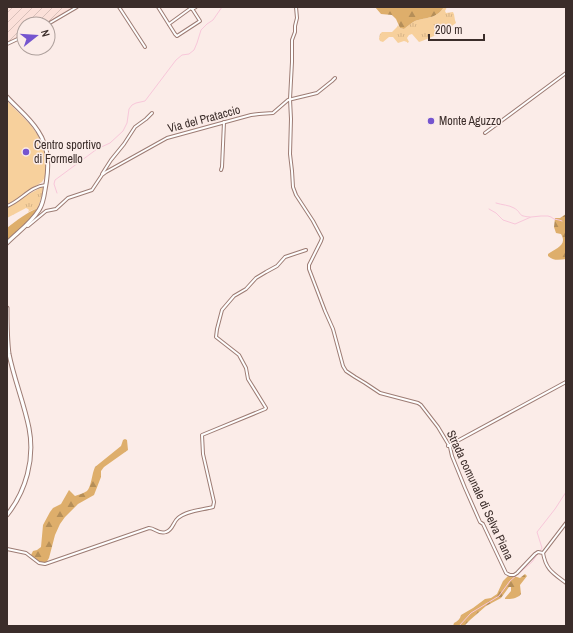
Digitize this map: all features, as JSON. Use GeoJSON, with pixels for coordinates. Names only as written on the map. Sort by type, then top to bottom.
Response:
{"type":"FeatureCollection","features":[{"type":"Feature","properties":{"kind":"street"},"geometry":{"type":"LineString","coordinates":[[56,19],[77,7]]}},
{"type":"Feature","properties":{"kind":"street"},"geometry":{"type":"LineString","coordinates":[[119,7],[145,47]]}},
{"type":"Feature","properties":{"kind":"street"},"geometry":{"type":"LineString","coordinates":[[158,7],[177,36],[200,21],[192,8]]}},
{"type":"Feature","properties":{"kind":"street"},"geometry":{"type":"LineString","coordinates":[[159,10],[164,7]]}},
{"type":"Feature","properties":{"kind":"street"},"geometry":{"type":"LineString","coordinates":[[169,24],[192,8],[196,7]]}},
{"type":"Feature","properties":{"kind":"street"},"geometry":{"type":"LineString","coordinates":[[296,7],[298,16],[292,40],[290,99],[316,93],[334,78]]}},
{"type":"Feature","properties":{"kind":"street"},"geometry":{"type":"LineString","coordinates":[[485,133],[566,73]]}},
{"type":"Feature","properties":{"kind":"street"},"geometry":{"type":"LineString","coordinates":[[7,97],[32,122],[43,140],[48,157],[48,172],[44,198],[40,207],[34,217],[7,243]]}},
{"type":"Feature","properties":{"kind":"street","name":"Via del Prataccio"},"geometry":{"type":"LineString","coordinates":[[26,225],[30,225],[46,211],[56,209],[68,198],[92,190],[102,175],[167,138],[224,122],[258,114],[273,113],[290,99]]}},
{"type":"Feature","properties":{"kind":"street","name":"Strada comunale di Selva Piana"},"geometry":{"type":"LineString","coordinates":[[290,99],[290,152],[293,189],[322,239],[309,265],[309,270],[334,331],[344,368],[349,373],[380,393],[421,405],[438,427],[448,446],[480,522],[483,524],[506,573],[510,576],[515,574],[536,553],[543,553]]}},
{"type":"Feature","properties":{"kind":"street"},"geometry":{"type":"LineString","coordinates":[[102,175],[135,127],[152,114]]}},
{"type":"Feature","properties":{"kind":"street"},"geometry":{"type":"LineString","coordinates":[[221,170],[224,122]]}},
{"type":"Feature","properties":{"kind":"street"},"geometry":{"type":"LineString","coordinates":[[7,206],[30,191],[46,185]]}},
{"type":"Feature","properties":{"kind":"street"},"geometry":{"type":"LineString","coordinates":[[7,549],[26,553],[39,563],[45,564],[149,528],[161,533],[166,532],[170,530],[176,519],[199,509],[213,507],[214,502],[205,468],[202,435],[266,408],[248,379],[246,368],[239,355],[216,337],[223,308],[234,296],[246,290],[254,279],[279,265],[285,257],[306,250]]}},
{"type":"Feature","properties":{"kind":"street"},"geometry":{"type":"LineString","coordinates":[[7,308],[9,349],[29,426],[30,446],[30,464],[24,485],[18,499],[7,515]]}},
{"type":"Feature","properties":{"kind":"street"},"geometry":{"type":"LineString","coordinates":[[448,446],[566,382]]}},
{"type":"Feature","properties":{"kind":"street"},"geometry":{"type":"LineString","coordinates":[[566,523],[543,553],[548,568],[566,583]]}},
{"type":"Feature","properties":{"kind":"shaded area"},"geometry":{"type":"Polygon","coordinates":[[[7,7],[75,7],[56,19],[56,16],[16,16],[16,39],[7,43],[7,7]]]}},
{"type":"Feature","properties":{"kind":"green space"},"geometry":{"type":"Polygon","coordinates":[[[375,7],[444,7],[438,14],[415,21],[404,29],[400,28],[396,19],[392,15],[381,14],[375,7]]]}},
{"type":"Feature","properties":{"kind":"green space"},"geometry":{"type":"Polygon","coordinates":[[[444,7],[447,7],[445,11],[446,13],[453,12],[456,23],[449,28],[448,31],[419,42],[412,34],[407,38],[409,42],[407,43],[404,41],[398,43],[393,37],[389,37],[383,42],[380,41],[380,34],[382,32],[392,32],[398,25],[400,28],[404,29],[415,21],[438,14],[444,7]]]}},
{"type":"Feature","properties":{"kind":"green space","name":"Centro sportivo di Formello"},"geometry":{"type":"Polygon","coordinates":[[[7,101],[36,132],[43,147],[45,156],[44,159],[47,159],[45,177],[42,182],[16,200],[7,204],[7,101]]]}},
{"type":"Feature","properties":{"kind":"green space"},"geometry":{"type":"Polygon","coordinates":[[[43,187],[44,188],[38,208],[28,212],[29,210],[26,208],[7,218],[7,207],[43,187]]]}},
{"type":"Feature","properties":{"kind":"green space"},"geometry":{"type":"Polygon","coordinates":[[[38,208],[33,216],[7,241],[7,228],[18,219],[38,208]]]}},
{"type":"Feature","properties":{"kind":"green space"},"geometry":{"type":"Polygon","coordinates":[[[566,214],[566,259],[559,260],[550,258],[548,254],[560,246],[563,241],[561,234],[556,233],[554,227],[555,218],[560,218],[566,214]]]}},
{"type":"Feature","properties":{"kind":"green space"},"geometry":{"type":"Polygon","coordinates":[[[123,440],[127,440],[128,450],[104,467],[101,471],[101,477],[94,495],[78,504],[65,517],[55,535],[49,558],[46,563],[39,562],[31,555],[33,551],[41,547],[43,525],[50,512],[53,508],[61,504],[69,490],[75,496],[87,491],[90,487],[95,467],[121,446],[123,440]]]}},
{"type":"Feature","properties":{"kind":"green space"},"geometry":{"type":"Polygon","coordinates":[[[525,574],[527,576],[520,585],[521,594],[518,597],[505,599],[511,591],[511,587],[509,587],[501,598],[486,606],[464,626],[453,626],[454,623],[459,620],[461,615],[485,599],[491,598],[497,594],[503,581],[508,576],[520,578],[525,574]]]}},
{"type":"Feature","properties":{"kind":"waterway"},"geometry":{"type":"LineString","coordinates":[[57,193],[54,184],[55,180],[97,149],[110,143],[123,131],[127,123],[129,109],[132,105],[145,101],[176,60],[182,55],[189,54],[194,50],[201,30],[213,20],[222,7]]}},
{"type":"Feature","properties":{"kind":"waterway"},"geometry":{"type":"LineString","coordinates":[[496,203],[512,207],[521,215],[530,217]]}},
{"type":"Feature","properties":{"kind":"waterway"},"geometry":{"type":"LineString","coordinates":[[489,209],[503,220],[515,224],[531,217],[541,216],[548,216],[562,221]]}},
{"type":"Feature","properties":{"kind":"waterway"},"geometry":{"type":"LineString","coordinates":[[459,626],[471,613],[499,596],[510,581],[532,562],[542,548],[537,532],[566,492]]}},
{"type":"Feature","properties":{"kind":"place","name":"Monte Aguzzo"},"geometry":{"type":"Point","coordinates":[431,121]}},
{"type":"Feature","properties":{"kind":"place","name":"Centro sportivo di Formello"},"geometry":{"type":"Point","coordinates":[26,152]}}]}
